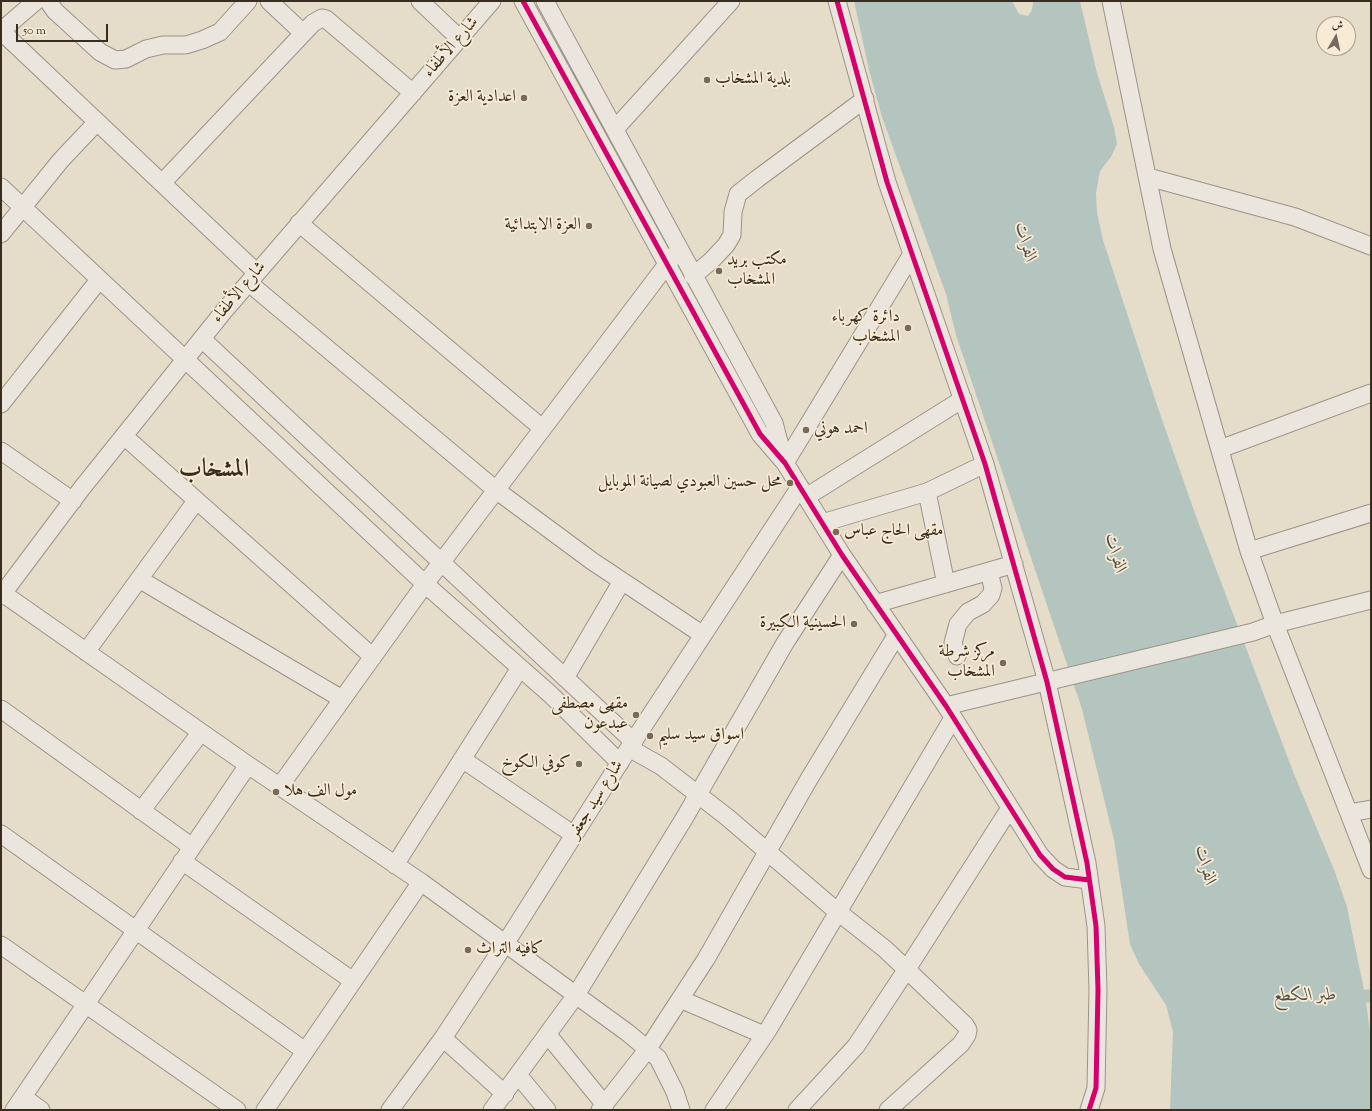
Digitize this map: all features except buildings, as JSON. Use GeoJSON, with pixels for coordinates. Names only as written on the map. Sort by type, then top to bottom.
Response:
{"type":"FeatureCollection","features":[{"type":"Feature","properties":{"kind":"street"},"geometry":{"type":"LineString","coordinates":[[36,1],[1,31],[162,183],[252,278],[496,490],[622,581],[703,635]]}},
{"type":"Feature","properties":{"kind":"street"},"geometry":{"type":"LineString","coordinates":[[48,1],[55,11],[100,52],[114,60],[126,59],[146,49],[163,45],[186,45],[202,40],[220,32],[248,1]]}},
{"type":"Feature","properties":{"kind":"street"},"geometry":{"type":"LineString","coordinates":[[269,1],[303,33]]}},
{"type":"Feature","properties":{"kind":"street"},"geometry":{"type":"LineString","coordinates":[[420,1],[460,39]]}},
{"type":"Feature","properties":{"kind":"street","name":"شارع الأطفاء"},"geometry":{"type":"LineString","coordinates":[[2,594],[124,436],[252,278],[492,1]]}},
{"type":"Feature","properties":{"kind":"street"},"geometry":{"type":"LineString","coordinates":[[523,1],[668,262],[760,434],[785,463],[842,555],[896,636],[950,712],[1040,855],[1053,870],[1065,877],[1089,880]]}},
{"type":"Feature","properties":{"kind":"street"},"geometry":{"type":"LineString","coordinates":[[545,1],[774,423],[785,463]]}},
{"type":"Feature","properties":{"kind":"street"},"geometry":{"type":"LineString","coordinates":[[615,130],[731,1]]}},
{"type":"Feature","properties":{"kind":"street"},"geometry":{"type":"LineString","coordinates":[[837,1],[887,182],[985,464],[1014,564],[1055,680],[1096,926],[1098,990],[1096,1088],[1089,1110]]}},
{"type":"Feature","properties":{"kind":"street"},"geometry":{"type":"LineString","coordinates":[[1111,1],[1162,249],[1249,551],[1275,624],[1371,870]]}},
{"type":"Feature","properties":{"kind":"street"},"geometry":{"type":"LineString","coordinates":[[162,183],[303,33],[322,18],[413,93]]}},
{"type":"Feature","properties":{"kind":"street"},"geometry":{"type":"LineString","coordinates":[[693,276],[711,261],[732,235],[733,212],[738,194],[756,178],[865,99]]}},
{"type":"Feature","properties":{"kind":"street"},"geometry":{"type":"LineString","coordinates":[[1,234],[61,160],[97,122]]}},
{"type":"Feature","properties":{"kind":"street"},"geometry":{"type":"LineString","coordinates":[[1148,177],[1295,217],[1371,246]]}},
{"type":"Feature","properties":{"kind":"street"},"geometry":{"type":"LineString","coordinates":[[1,187],[185,361],[425,584],[550,694],[620,763]]}},
{"type":"Feature","properties":{"kind":"street"},"geometry":{"type":"LineString","coordinates":[[299,223],[542,428]]}},
{"type":"Feature","properties":{"kind":"street"},"geometry":{"type":"LineString","coordinates":[[280,786],[440,563],[668,262],[679,250]]}},
{"type":"Feature","properties":{"kind":"street"},"geometry":{"type":"LineString","coordinates":[[785,463],[912,254]]}},
{"type":"Feature","properties":{"kind":"street"},"geometry":{"type":"LineString","coordinates":[[1,404],[99,280]]}},
{"type":"Feature","properties":{"kind":"street"},"geometry":{"type":"LineString","coordinates":[[202,339],[440,563],[565,678],[632,745],[662,766],[767,852],[907,969],[950,1009],[968,1030],[967,1035],[961,1044],[888,1110]]}},
{"type":"Feature","properties":{"kind":"street"},"geometry":{"type":"LineString","coordinates":[[1220,449],[1371,393]]}},
{"type":"Feature","properties":{"kind":"street"},"geometry":{"type":"LineString","coordinates":[[803,492],[962,399]]}},
{"type":"Feature","properties":{"kind":"street"},"geometry":{"type":"LineString","coordinates":[[124,436],[373,657]]}},
{"type":"Feature","properties":{"kind":"street"},"geometry":{"type":"LineString","coordinates":[[1,451],[73,501]]}},
{"type":"Feature","properties":{"kind":"street"},"geometry":{"type":"LineString","coordinates":[[822,523],[927,492],[985,464]]}},
{"type":"Feature","properties":{"kind":"street","name":"شارع سيد جعفر"},"geometry":{"type":"LineString","coordinates":[[390,1110],[442,1038],[505,944],[703,635],[803,492]]}},
{"type":"Feature","properties":{"kind":"street"},"geometry":{"type":"LineString","coordinates":[[927,492],[946,584]]}},
{"type":"Feature","properties":{"kind":"street"},"geometry":{"type":"LineString","coordinates":[[86,652],[196,501]]}},
{"type":"Feature","properties":{"kind":"street"},"geometry":{"type":"LineString","coordinates":[[1249,551],[1371,513]]}},
{"type":"Feature","properties":{"kind":"street"},"geometry":{"type":"LineString","coordinates":[[492,1110],[576,995],[698,795],[784,643],[842,555]]}},
{"type":"Feature","properties":{"kind":"street"},"geometry":{"type":"LineString","coordinates":[[875,604],[1014,564]]}},
{"type":"Feature","properties":{"kind":"street"},"geometry":{"type":"LineString","coordinates":[[957,656],[953,643],[958,624],[968,612],[982,604],[991,595],[993,588],[989,572]]}},
{"type":"Feature","properties":{"kind":"street"},"geometry":{"type":"LineString","coordinates":[[139,579],[342,699]]}},
{"type":"Feature","properties":{"kind":"street"},"geometry":{"type":"LineString","coordinates":[[565,678],[622,581]]}},
{"type":"Feature","properties":{"kind":"street"},"geometry":{"type":"LineString","coordinates":[[2,594],[248,765],[420,882],[576,995],[658,1058],[675,1092],[681,1110]]}},
{"type":"Feature","properties":{"kind":"street"},"geometry":{"type":"LineString","coordinates":[[714,1110],[764,1035],[838,912],[950,712],[1055,680],[1253,632],[1275,624],[1371,600]]}},
{"type":"Feature","properties":{"kind":"street"},"geometry":{"type":"LineString","coordinates":[[548,1035],[602,1107],[647,1050],[706,959],[809,779],[896,636]]}},
{"type":"Feature","properties":{"kind":"street"},"geometry":{"type":"LineString","coordinates":[[395,865],[520,668]]}},
{"type":"Feature","properties":{"kind":"street"},"geometry":{"type":"LineString","coordinates":[[1,709],[192,847]]}},
{"type":"Feature","properties":{"kind":"street"},"geometry":{"type":"LineString","coordinates":[[142,811],[201,732]]}},
{"type":"Feature","properties":{"kind":"street"},"geometry":{"type":"LineString","coordinates":[[462,759],[574,835]]}},
{"type":"Feature","properties":{"kind":"street"},"geometry":{"type":"LineString","coordinates":[[41,1110],[19,1104],[135,930],[248,765]]}},
{"type":"Feature","properties":{"kind":"street"},"geometry":{"type":"LineString","coordinates":[[797,1110],[856,1046],[1010,808]]}},
{"type":"Feature","properties":{"kind":"street"},"geometry":{"type":"LineString","coordinates":[[1349,813],[1371,809]]}},
{"type":"Feature","properties":{"kind":"street"},"geometry":{"type":"LineString","coordinates":[[1,834],[305,1051]]}},
{"type":"Feature","properties":{"kind":"street"},"geometry":{"type":"LineString","coordinates":[[182,861],[353,980]]}},
{"type":"Feature","properties":{"kind":"street"},"geometry":{"type":"LineString","coordinates":[[265,1110],[420,882]]}},
{"type":"Feature","properties":{"kind":"street"},"geometry":{"type":"LineString","coordinates":[[1,945],[237,1110]]}},
{"type":"Feature","properties":{"kind":"street"},"geometry":{"type":"LineString","coordinates":[[680,999],[764,1035]]}},
{"type":"Feature","properties":{"kind":"street"},"geometry":{"type":"LineString","coordinates":[[442,1038],[505,1094]]}},
{"type":"Feature","properties":{"kind":"street"},"geometry":{"type":"LineString","coordinates":[[518,1075],[547,1110]]}},
{"type":"Feature","properties":{"kind":"water","name":"الفرات"},"geometry":{"type":"Polygon","coordinates":[[[854,1],[1012,1],[1019,14],[1028,16],[1032,10],[1033,1],[1080,1],[1097,73],[1114,127],[1117,144],[1111,157],[1100,171],[1096,193],[1097,213],[1103,240],[1159,411],[1197,519],[1294,774],[1335,872],[1347,907],[1365,995],[1371,1038],[1371,1110],[1170,1110],[1173,1032],[1166,1005],[1139,964],[1130,944],[1114,840],[1082,709],[956,335],[946,294],[882,117],[869,70],[854,1]]]}},
{"type":"Feature","properties":{"kind":"waterway","name":"طبر الكطع"},"geometry":{"type":"LineString","coordinates":[[1349,996],[1371,996]]}},
{"type":"Feature","properties":{"kind":"cycle path"},"geometry":{"type":"LineString","coordinates":[[523,1],[760,434],[785,463],[842,555],[946,706],[1040,855],[1053,869],[1065,877],[1089,880]]}},
{"type":"Feature","properties":{"kind":"cycle path"},"geometry":{"type":"LineString","coordinates":[[837,1],[887,182],[985,464],[1047,682],[1087,863],[1096,926],[1098,990],[1096,1088],[1089,1110]]}},
{"type":"Feature","properties":{"kind":"place","name":"بلدية المشخاب"},"geometry":{"type":"Point","coordinates":[707,80]}},
{"type":"Feature","properties":{"kind":"place","name":"اعدادية العزة"},"geometry":{"type":"Point","coordinates":[524,98]}},
{"type":"Feature","properties":{"kind":"place","name":"العزة الابتدائية"},"geometry":{"type":"Point","coordinates":[589,226]}},
{"type":"Feature","properties":{"kind":"place","name":"مكتب بريد المشخاب"},"geometry":{"type":"Point","coordinates":[719,271]}},
{"type":"Feature","properties":{"kind":"place","name":"دائرة كهرباء المشخاب"},"geometry":{"type":"Point","coordinates":[908,328]}},
{"type":"Feature","properties":{"kind":"place","name":"احمد هوني"},"geometry":{"type":"Point","coordinates":[806,430]}},
{"type":"Feature","properties":{"kind":"place","name":"محل حسين العبودي لصيانة الموبايل"},"geometry":{"type":"Point","coordinates":[790,483]}},
{"type":"Feature","properties":{"kind":"place","name":"مقهى الحاج عباس"},"geometry":{"type":"Point","coordinates":[836,532]}},
{"type":"Feature","properties":{"kind":"place","name":"الحسينية الكبيرة"},"geometry":{"type":"Point","coordinates":[854,624]}},
{"type":"Feature","properties":{"kind":"place","name":"مركز شرطة المشخاب"},"geometry":{"type":"Point","coordinates":[1003,663]}},
{"type":"Feature","properties":{"kind":"place","name":"مقهى مصطفى عبدعون"},"geometry":{"type":"Point","coordinates":[636,715]}},
{"type":"Feature","properties":{"kind":"place","name":"اسواق سيد سليم"},"geometry":{"type":"Point","coordinates":[650,736]}},
{"type":"Feature","properties":{"kind":"place","name":"كوفي الكوخ"},"geometry":{"type":"Point","coordinates":[579,764]}},
{"type":"Feature","properties":{"kind":"place","name":"مول الف هلا"},"geometry":{"type":"Point","coordinates":[276,792]}},
{"type":"Feature","properties":{"kind":"place","name":"كافيه التراث"},"geometry":{"type":"Point","coordinates":[468,950]}},
{"type":"Feature","properties":{"kind":"district","name":"المشخاب"},"geometry":{"type":"Point","coordinates":[214,472]}}]}
